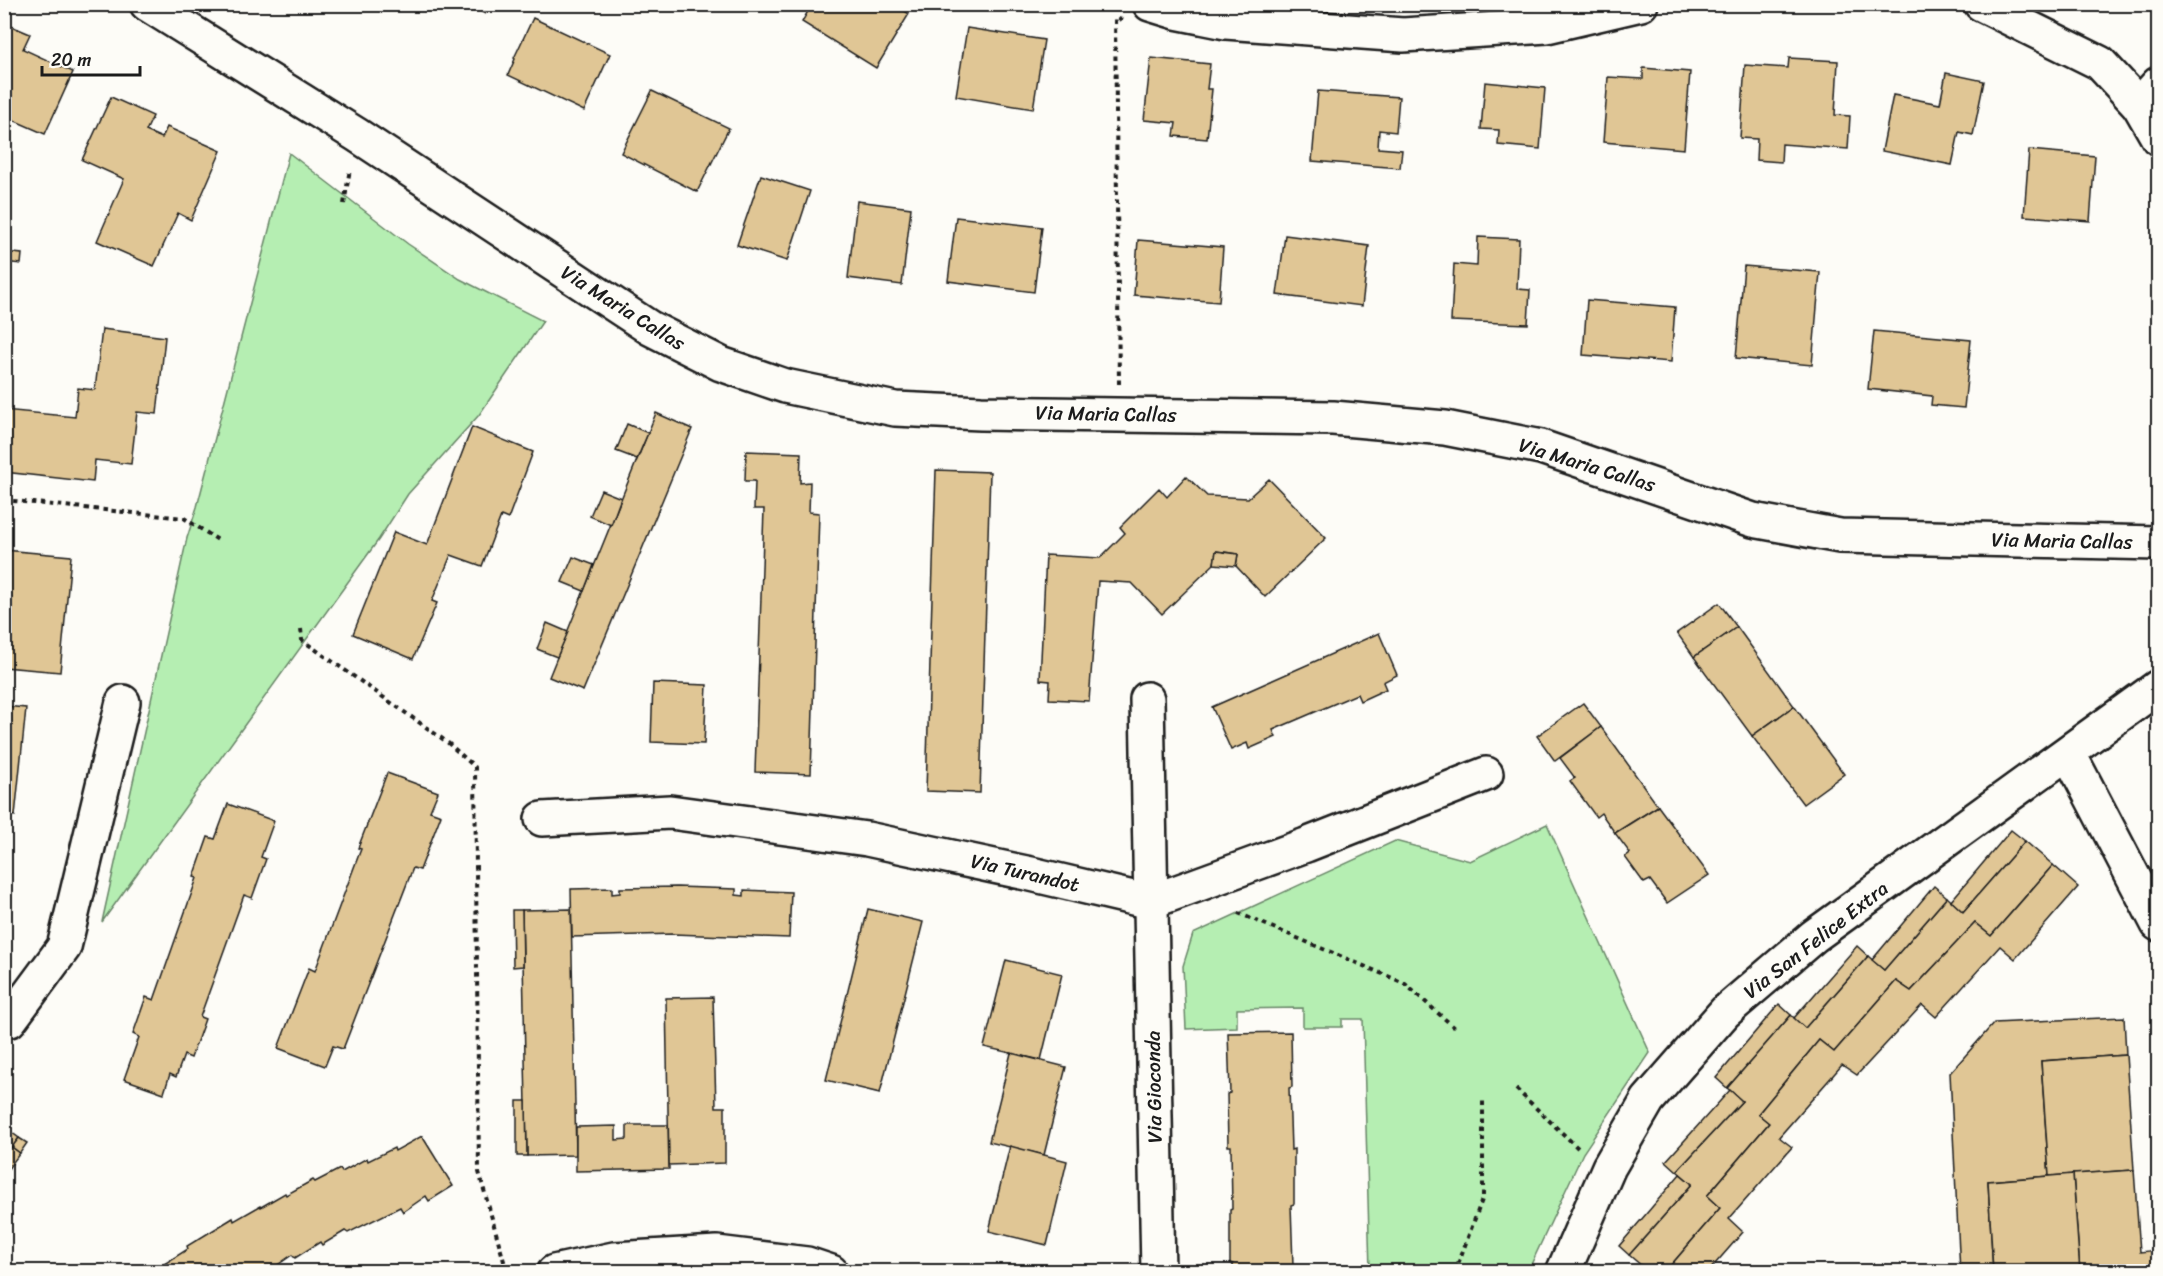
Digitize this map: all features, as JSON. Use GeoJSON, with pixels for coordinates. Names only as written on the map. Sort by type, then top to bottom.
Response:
{"type":"FeatureCollection","features":[{"type":"Feature","properties":{"kind":"street","name":"Via Maria Callas"},"geometry":{"type":"LineString","coordinates":[[147,4],[357,135],[650,328],[721,364],[785,386],[896,409],[981,413],[1333,418],[1445,428],[1541,447],[1753,520],[1840,536],[2158,543]]}},
{"type":"Feature","properties":{"kind":"street"},"geometry":{"type":"LineString","coordinates":[[1138,13],[1176,12],[1226,22],[1403,35],[1547,26],[1641,4]]}},
{"type":"Feature","properties":{"kind":"street"},"geometry":{"type":"LineString","coordinates":[[1980,4],[2100,63],[2149,94],[2158,138]]}},
{"type":"Feature","properties":{"kind":"street","name":"Via San Felice Extra"},"geometry":{"type":"LineString","coordinates":[[1563,1272],[1609,1167],[1648,1100],[1725,1012],[1814,936],[2069,754],[2158,687]]}},
{"type":"Feature","properties":{"kind":"street","name":"Via Gioconda"},"geometry":{"type":"LineString","coordinates":[[1147,699],[1158,1272]]}},
{"type":"Feature","properties":{"kind":"street"},"geometry":{"type":"LineString","coordinates":[[4,1020],[10,1020],[64,948],[123,702]]}},
{"type":"Feature","properties":{"kind":"street"},"geometry":{"type":"LineString","coordinates":[[2069,754],[2158,924]]}},
{"type":"Feature","properties":{"kind":"street"},"geometry":{"type":"LineString","coordinates":[[1150,903],[1486,774]]}},
{"type":"Feature","properties":{"kind":"street","name":"Via Turandot"},"geometry":{"type":"LineString","coordinates":[[542,819],[670,812],[867,838],[1150,903]]}},
{"type":"Feature","properties":{"kind":"street"},"geometry":{"type":"LineString","coordinates":[[554,1272],[614,1259],[717,1253],[807,1264],[831,1272]]}},
{"type":"Feature","properties":{"kind":"path"},"geometry":{"type":"LineString","coordinates":[[1119,415],[1115,18],[1138,13]]}},
{"type":"Feature","properties":{"kind":"path"},"geometry":{"type":"LineString","coordinates":[[4,500],[184,518],[221,542]]}},
{"type":"Feature","properties":{"kind":"path"},"geometry":{"type":"LineString","coordinates":[[301,629],[302,640],[447,742],[475,766],[479,1172],[507,1272]]}},
{"type":"Feature","properties":{"kind":"path"},"geometry":{"type":"LineString","coordinates":[[1238,913],[1404,983],[1455,1028]]}},
{"type":"Feature","properties":{"kind":"path"},"geometry":{"type":"LineString","coordinates":[[1516,1089],[1583,1153],[1609,1167]]}},
{"type":"Feature","properties":{"kind":"path"},"geometry":{"type":"LineString","coordinates":[[1455,1272],[1484,1197],[1483,1101]]}},
{"type":"Feature","properties":{"kind":"green space"},"geometry":{"type":"Polygon","coordinates":[[[289,153],[408,244],[460,279],[543,321],[479,415],[408,494],[379,539],[102,922],[187,538],[289,153]]]}},
{"type":"Feature","properties":{"kind":"green space"},"geometry":{"type":"Polygon","coordinates":[[[1547,824],[1650,1053],[1583,1153],[1528,1271],[1370,1271],[1363,1019],[1342,1019],[1342,1027],[1303,1027],[1303,1008],[1237,1009],[1237,1027],[1186,1029],[1183,966],[1193,934],[1395,841],[1470,861],[1547,824]]]}},
{"type":"Feature","properties":{"kind":"building"},"geometry":{"type":"Polygon","coordinates":[[[468,4],[490,4],[485,14],[468,4]]]}},
{"type":"Feature","properties":{"kind":"building"},"geometry":{"type":"Polygon","coordinates":[[[812,4],[894,4],[909,14],[876,68],[802,22],[812,4]]]}},
{"type":"Feature","properties":{"kind":"building"},"geometry":{"type":"Polygon","coordinates":[[[533,18],[610,54],[584,111],[508,75],[533,18]]]}},
{"type":"Feature","properties":{"kind":"building"},"geometry":{"type":"Polygon","coordinates":[[[4,23],[30,34],[23,49],[73,72],[45,134],[4,116],[4,23]]]}},
{"type":"Feature","properties":{"kind":"building"},"geometry":{"type":"Polygon","coordinates":[[[967,28],[1044,40],[1033,109],[956,96],[967,28]]]}},
{"type":"Feature","properties":{"kind":"building"},"geometry":{"type":"Polygon","coordinates":[[[1151,58],[1210,64],[1207,89],[1212,89],[1207,139],[1174,136],[1176,123],[1144,120],[1151,58]]]}},
{"type":"Feature","properties":{"kind":"building"},"geometry":{"type":"Polygon","coordinates":[[[1789,58],[1838,61],[1835,115],[1850,116],[1848,149],[1782,144],[1781,162],[1756,160],[1757,139],[1740,138],[1745,65],[1788,68],[1789,58]]]}},
{"type":"Feature","properties":{"kind":"building"},"geometry":{"type":"Polygon","coordinates":[[[1643,68],[1690,72],[1684,149],[1603,142],[1608,77],[1643,79],[1643,68]]]}},
{"type":"Feature","properties":{"kind":"building"},"geometry":{"type":"Polygon","coordinates":[[[1946,73],[1984,81],[1973,135],[1959,132],[1952,165],[1882,151],[1893,95],[1940,104],[1946,73]]]}},
{"type":"Feature","properties":{"kind":"building"},"geometry":{"type":"Polygon","coordinates":[[[1485,82],[1545,88],[1540,149],[1498,145],[1499,130],[1481,129],[1485,82]]]}},
{"type":"Feature","properties":{"kind":"building"},"geometry":{"type":"Polygon","coordinates":[[[652,91],[729,128],[697,192],[621,153],[652,91]]]}},
{"type":"Feature","properties":{"kind":"building"},"geometry":{"type":"Polygon","coordinates":[[[1318,91],[1399,97],[1396,132],[1379,130],[1378,148],[1402,150],[1400,168],[1312,161],[1318,91]]]}},
{"type":"Feature","properties":{"kind":"building"},"geometry":{"type":"Polygon","coordinates":[[[111,97],[153,116],[146,131],[162,138],[167,127],[221,151],[191,220],[178,213],[154,266],[97,241],[124,179],[82,160],[111,97]]]}},
{"type":"Feature","properties":{"kind":"building"},"geometry":{"type":"Polygon","coordinates":[[[2029,150],[2095,156],[2090,221],[2024,216],[2029,150]]]}},
{"type":"Feature","properties":{"kind":"building"},"geometry":{"type":"Polygon","coordinates":[[[761,175],[810,191],[787,261],[737,245],[761,175]]]}},
{"type":"Feature","properties":{"kind":"building"},"geometry":{"type":"Polygon","coordinates":[[[857,201],[911,208],[902,285],[848,278],[857,201]]]}},
{"type":"Feature","properties":{"kind":"building"},"geometry":{"type":"Polygon","coordinates":[[[956,217],[1042,227],[1034,292],[948,281],[956,217]]]}},
{"type":"Feature","properties":{"kind":"building"},"geometry":{"type":"Polygon","coordinates":[[[1285,235],[1369,246],[1362,306],[1277,295],[1285,235]]]}},
{"type":"Feature","properties":{"kind":"building"},"geometry":{"type":"Polygon","coordinates":[[[1478,237],[1519,239],[1517,289],[1530,290],[1528,324],[1451,321],[1454,264],[1477,266],[1478,237]]]}},
{"type":"Feature","properties":{"kind":"building"},"geometry":{"type":"Polygon","coordinates":[[[1138,240],[1223,247],[1219,302],[1134,295],[1138,240]]]}},
{"type":"Feature","properties":{"kind":"building"},"geometry":{"type":"Polygon","coordinates":[[[4,252],[22,254],[21,264],[4,262],[4,252]]]}},
{"type":"Feature","properties":{"kind":"building"},"geometry":{"type":"Polygon","coordinates":[[[1744,266],[1820,272],[1812,365],[1736,358],[1744,266]]]}},
{"type":"Feature","properties":{"kind":"building"},"geometry":{"type":"Polygon","coordinates":[[[1587,300],[1675,307],[1671,362],[1583,355],[1587,300]]]}},
{"type":"Feature","properties":{"kind":"building"},"geometry":{"type":"Polygon","coordinates":[[[102,329],[165,337],[157,414],[137,412],[131,464],[95,460],[93,482],[4,472],[4,410],[75,417],[78,388],[95,390],[102,329]]]}},
{"type":"Feature","properties":{"kind":"building"},"geometry":{"type":"Polygon","coordinates":[[[1874,331],[1971,340],[1964,408],[1931,405],[1932,396],[1868,389],[1874,331]]]}},
{"type":"Feature","properties":{"kind":"building"},"geometry":{"type":"Polygon","coordinates":[[[656,413],[692,429],[583,691],[549,677],[656,413]]]}},
{"type":"Feature","properties":{"kind":"building"},"geometry":{"type":"Polygon","coordinates":[[[627,424],[648,433],[637,459],[616,451],[627,424]]]}},
{"type":"Feature","properties":{"kind":"building"},"geometry":{"type":"Polygon","coordinates":[[[472,427],[533,452],[508,519],[501,516],[482,566],[451,555],[432,601],[437,603],[413,659],[353,634],[394,532],[427,545],[472,427]]]}},
{"type":"Feature","properties":{"kind":"building"},"geometry":{"type":"Polygon","coordinates":[[[746,451],[801,453],[800,483],[810,482],[809,512],[819,513],[811,774],[755,772],[764,509],[754,509],[755,481],[745,481],[746,451]]]}},
{"type":"Feature","properties":{"kind":"building"},"geometry":{"type":"Polygon","coordinates":[[[936,470],[990,472],[980,793],[926,791],[936,470]]]}},
{"type":"Feature","properties":{"kind":"building"},"geometry":{"type":"Polygon","coordinates":[[[1186,476],[1207,496],[1248,498],[1269,479],[1326,538],[1265,597],[1236,566],[1238,554],[1216,551],[1214,564],[1162,614],[1132,583],[1098,581],[1089,701],[1049,699],[1050,681],[1040,680],[1046,555],[1100,558],[1125,533],[1120,527],[1159,488],[1167,497],[1186,476]]]}},
{"type":"Feature","properties":{"kind":"building"},"geometry":{"type":"Polygon","coordinates":[[[601,490],[621,498],[611,525],[590,516],[601,490]]]}},
{"type":"Feature","properties":{"kind":"building"},"geometry":{"type":"Polygon","coordinates":[[[4,550],[71,556],[60,672],[4,667],[4,550]]]}},
{"type":"Feature","properties":{"kind":"building"},"geometry":{"type":"Polygon","coordinates":[[[1216,551],[1238,554],[1236,566],[1214,564],[1216,551]]]}},
{"type":"Feature","properties":{"kind":"building"},"geometry":{"type":"Polygon","coordinates":[[[573,557],[594,565],[584,591],[562,582],[573,557]]]}},
{"type":"Feature","properties":{"kind":"building"},"geometry":{"type":"Polygon","coordinates":[[[1719,603],[1737,627],[1694,657],[1677,633],[1719,603]]]}},
{"type":"Feature","properties":{"kind":"building"},"geometry":{"type":"Polygon","coordinates":[[[547,623],[568,632],[557,657],[537,649],[547,623]]]}},
{"type":"Feature","properties":{"kind":"building"},"geometry":{"type":"Polygon","coordinates":[[[1737,627],[1794,706],[1752,736],[1694,657],[1737,627]]]}},
{"type":"Feature","properties":{"kind":"building"},"geometry":{"type":"Polygon","coordinates":[[[1379,633],[1397,675],[1383,682],[1386,689],[1360,701],[1357,694],[1273,730],[1276,737],[1249,749],[1247,743],[1231,750],[1212,707],[1379,633]]]}},
{"type":"Feature","properties":{"kind":"building"},"geometry":{"type":"Polygon","coordinates":[[[653,683],[707,685],[704,744],[651,742],[653,683]]]}},
{"type":"Feature","properties":{"kind":"building"},"geometry":{"type":"Polygon","coordinates":[[[1583,703],[1601,727],[1555,761],[1537,736],[1583,703]]]}},
{"type":"Feature","properties":{"kind":"building"},"geometry":{"type":"Polygon","coordinates":[[[4,706],[26,708],[15,816],[4,815],[4,706]]]}},
{"type":"Feature","properties":{"kind":"building"},"geometry":{"type":"Polygon","coordinates":[[[1794,706],[1844,774],[1803,804],[1752,736],[1794,706]]]}},
{"type":"Feature","properties":{"kind":"building"},"geometry":{"type":"Polygon","coordinates":[[[1601,727],[1658,806],[1615,833],[1601,813],[1596,817],[1570,781],[1575,778],[1560,758],[1601,727]]]}},
{"type":"Feature","properties":{"kind":"building"},"geometry":{"type":"Polygon","coordinates":[[[387,773],[438,792],[430,811],[441,815],[420,870],[413,868],[343,1049],[333,1046],[325,1066],[278,1048],[309,968],[315,971],[387,773]]]}},
{"type":"Feature","properties":{"kind":"building"},"geometry":{"type":"Polygon","coordinates":[[[228,804],[274,821],[261,857],[266,859],[252,898],[244,895],[200,1017],[205,1019],[191,1058],[184,1055],[176,1077],[170,1074],[164,1093],[124,1079],[139,1037],[133,1034],[146,997],[154,1000],[197,878],[194,877],[208,837],[215,839],[228,804]]]}},
{"type":"Feature","properties":{"kind":"building"},"geometry":{"type":"Polygon","coordinates":[[[1658,806],[1709,875],[1667,903],[1650,880],[1644,883],[1625,857],[1630,853],[1615,833],[1658,806]]]}},
{"type":"Feature","properties":{"kind":"building"},"geometry":{"type":"Polygon","coordinates":[[[2011,830],[2025,841],[1963,912],[1951,901],[2011,830]]]}},
{"type":"Feature","properties":{"kind":"building"},"geometry":{"type":"Polygon","coordinates":[[[2025,841],[2053,865],[1991,936],[1975,923],[1911,991],[1896,981],[1834,1052],[1819,1040],[1758,1114],[1769,1123],[1707,1196],[1720,1208],[1665,1272],[1649,1272],[1629,1255],[1692,1184],[1677,1171],[1742,1101],[1727,1088],[1791,1015],[1805,1028],[1868,956],[1884,970],[1947,897],[1963,912],[2025,841]]]}},
{"type":"Feature","properties":{"kind":"building"},"geometry":{"type":"Polygon","coordinates":[[[2053,865],[2078,887],[2015,959],[2000,946],[1936,1017],[1922,1005],[1857,1075],[1842,1065],[1779,1137],[1792,1147],[1729,1219],[1743,1232],[1708,1272],[1665,1272],[1720,1208],[1707,1196],[1769,1123],[1758,1114],[1819,1040],[1834,1052],[1896,981],[1911,991],[1975,923],[1991,936],[2053,865]]]}},
{"type":"Feature","properties":{"kind":"building"},"geometry":{"type":"Polygon","coordinates":[[[1934,886],[1947,897],[1884,970],[1872,960],[1934,886]]]}},
{"type":"Feature","properties":{"kind":"building"},"geometry":{"type":"Polygon","coordinates":[[[612,888],[612,894],[620,893],[620,888],[736,889],[736,895],[744,896],[744,890],[791,892],[789,938],[673,934],[572,937],[571,889],[612,888]]]}},
{"type":"Feature","properties":{"kind":"building"},"geometry":{"type":"Polygon","coordinates":[[[571,909],[576,1155],[527,1156],[522,910],[571,909]]]}},
{"type":"Feature","properties":{"kind":"building"},"geometry":{"type":"Polygon","coordinates":[[[868,909],[923,922],[880,1093],[826,1080],[868,909]]]}},
{"type":"Feature","properties":{"kind":"building"},"geometry":{"type":"Polygon","coordinates":[[[512,910],[522,910],[523,966],[513,967],[512,910]]]}},
{"type":"Feature","properties":{"kind":"building"},"geometry":{"type":"Polygon","coordinates":[[[1857,946],[1868,956],[1805,1028],[1794,1018],[1857,946]]]}},
{"type":"Feature","properties":{"kind":"building"},"geometry":{"type":"Polygon","coordinates":[[[1006,960],[1062,974],[1041,1060],[984,1047],[1006,960]]]}},
{"type":"Feature","properties":{"kind":"building"},"geometry":{"type":"Polygon","coordinates":[[[713,997],[716,1107],[725,1107],[725,1163],[669,1165],[666,998],[713,997]]]}},
{"type":"Feature","properties":{"kind":"building"},"geometry":{"type":"Polygon","coordinates":[[[1779,1004],[1791,1015],[1727,1088],[1716,1078],[1779,1004]]]}},
{"type":"Feature","properties":{"kind":"building"},"geometry":{"type":"Polygon","coordinates":[[[2124,1017],[2126,1055],[2041,1061],[2049,1176],[1988,1181],[1993,1272],[1960,1272],[1950,1073],[1994,1023],[2124,1017]]]}},
{"type":"Feature","properties":{"kind":"building"},"geometry":{"type":"Polygon","coordinates":[[[1291,1032],[1292,1087],[1289,1088],[1291,1150],[1294,1149],[1294,1204],[1291,1205],[1293,1266],[1296,1266],[1296,1272],[1233,1272],[1233,1264],[1230,1263],[1230,1210],[1232,1209],[1231,1146],[1228,1146],[1227,1094],[1230,1093],[1228,1033],[1291,1032]]]}},
{"type":"Feature","properties":{"kind":"building"},"geometry":{"type":"Polygon","coordinates":[[[1011,1053],[1066,1067],[1044,1155],[989,1142],[1011,1053]]]}},
{"type":"Feature","properties":{"kind":"building"},"geometry":{"type":"Polygon","coordinates":[[[2126,1055],[2134,1170],[2049,1176],[2041,1061],[2126,1055]]]}},
{"type":"Feature","properties":{"kind":"building"},"geometry":{"type":"Polygon","coordinates":[[[1730,1090],[1742,1101],[1677,1171],[1666,1161],[1730,1090]]]}},
{"type":"Feature","properties":{"kind":"building"},"geometry":{"type":"Polygon","coordinates":[[[517,1101],[526,1101],[527,1156],[517,1156],[517,1101]]]}},
{"type":"Feature","properties":{"kind":"building"},"geometry":{"type":"Polygon","coordinates":[[[627,1125],[668,1125],[669,1169],[576,1171],[576,1127],[616,1126],[616,1140],[627,1139],[627,1125]]]}},
{"type":"Feature","properties":{"kind":"building"},"geometry":{"type":"Polygon","coordinates":[[[4,1127],[19,1138],[12,1147],[20,1153],[4,1174],[4,1127]]]}},
{"type":"Feature","properties":{"kind":"building"},"geometry":{"type":"Polygon","coordinates":[[[422,1136],[453,1186],[429,1201],[426,1196],[403,1212],[400,1207],[348,1233],[345,1231],[322,1245],[320,1242],[295,1258],[292,1255],[269,1271],[267,1268],[260,1272],[158,1272],[165,1267],[164,1264],[188,1249],[187,1246],[233,1218],[234,1221],[313,1180],[315,1182],[340,1169],[342,1172],[367,1158],[368,1161],[394,1148],[395,1151],[422,1136]]]}},
{"type":"Feature","properties":{"kind":"building"},"geometry":{"type":"Polygon","coordinates":[[[19,1138],[27,1143],[20,1153],[12,1147],[19,1138]]]}},
{"type":"Feature","properties":{"kind":"building"},"geometry":{"type":"Polygon","coordinates":[[[1010,1146],[1067,1161],[1047,1245],[989,1231],[1010,1146]]]}},
{"type":"Feature","properties":{"kind":"building"},"geometry":{"type":"Polygon","coordinates":[[[2134,1170],[2140,1252],[2158,1250],[2158,1272],[2080,1272],[2073,1174],[2134,1170]]]}},
{"type":"Feature","properties":{"kind":"building"},"geometry":{"type":"Polygon","coordinates":[[[1680,1174],[1692,1184],[1629,1255],[1619,1246],[1680,1174]]]}},
{"type":"Feature","properties":{"kind":"building"},"geometry":{"type":"Polygon","coordinates":[[[2073,1174],[2080,1272],[1993,1272],[1988,1181],[2073,1174]]]}}]}
